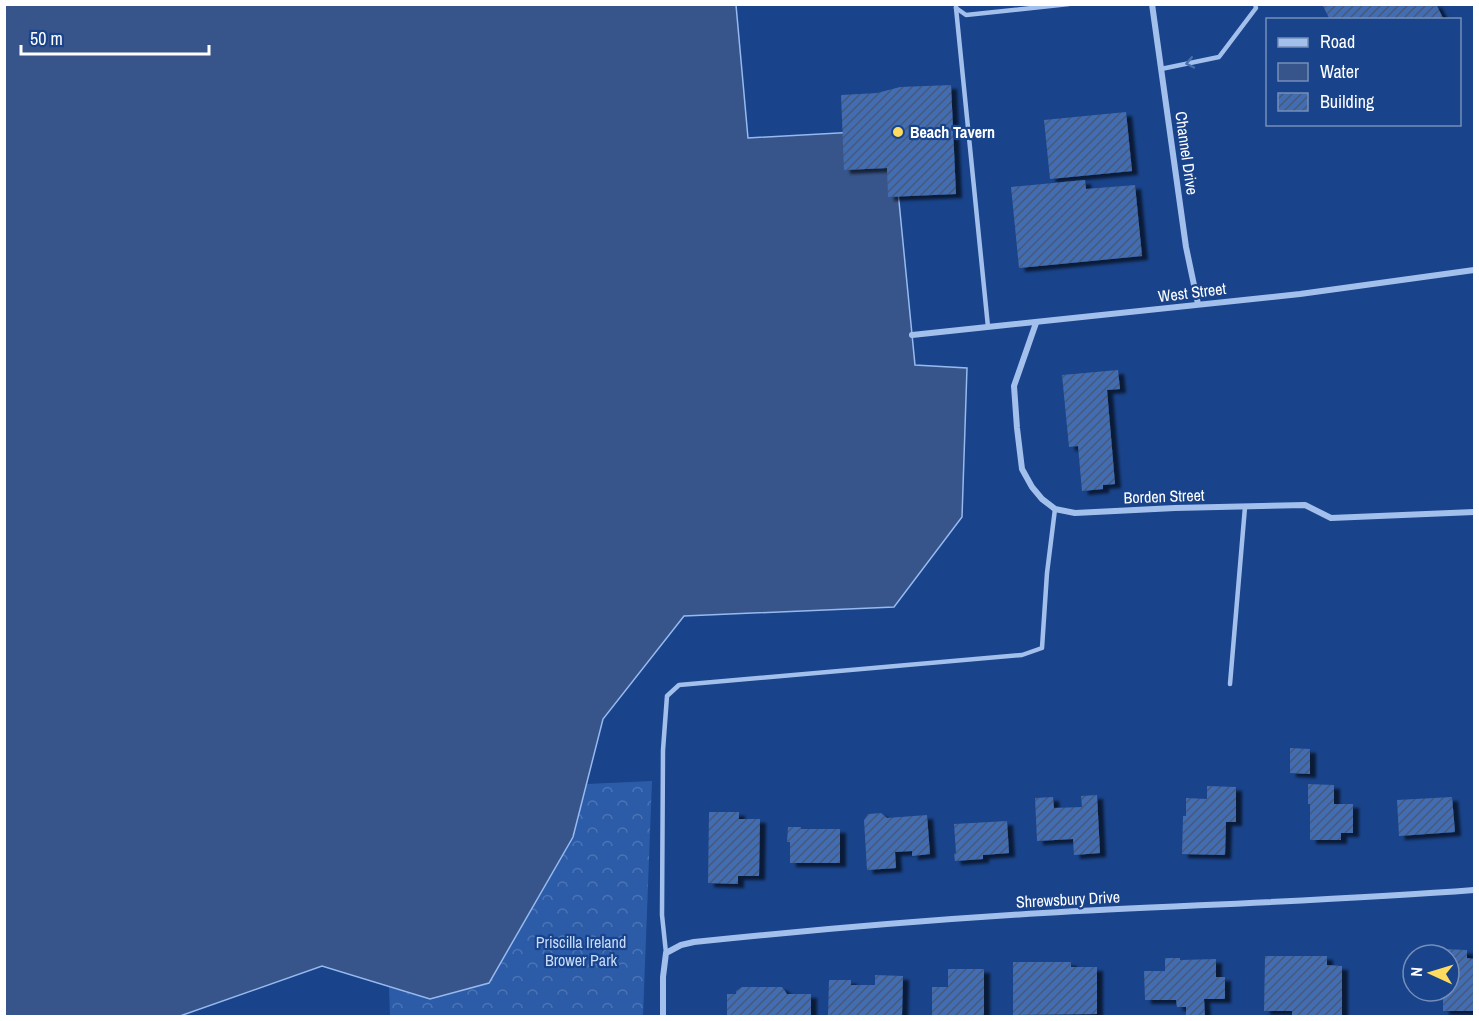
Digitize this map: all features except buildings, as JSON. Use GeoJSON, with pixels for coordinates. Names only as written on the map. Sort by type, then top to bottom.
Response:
{"type":"FeatureCollection","features":[{"type":"Feature","properties":{"kind":"street","name":"Channel Drive"},"geometry":{"type":"LineString","coordinates":[[1152,4],[1186,247],[1198,304]]}},
{"type":"Feature","properties":{"kind":"street","name":"West Street"},"geometry":{"type":"LineString","coordinates":[[912,336],[1300,294],[1474,270]]}},
{"type":"Feature","properties":{"kind":"street"},"geometry":{"type":"LineString","coordinates":[[1036,323],[1014,386],[1017,428],[1022,469],[1032,487],[1055,509]]}},
{"type":"Feature","properties":{"kind":"street","name":"Borden Street"},"geometry":{"type":"LineString","coordinates":[[1055,509],[1075,513],[1305,505],[1331,518],[1474,512]]}},
{"type":"Feature","properties":{"kind":"street","name":"Shrewsbury Drive"},"geometry":{"type":"LineString","coordinates":[[666,953],[681,945],[694,942],[823,929],[1043,914],[1371,898],[1474,890]]}},
{"type":"Feature","properties":{"kind":"street"},"geometry":{"type":"LineString","coordinates":[[663,1017],[663,977],[666,953]]}},
{"type":"Feature","properties":{"kind":"lane"},"geometry":{"type":"LineString","coordinates":[[956,6],[966,15],[1069,4]]}},
{"type":"Feature","properties":{"kind":"lane"},"geometry":{"type":"LineString","coordinates":[[1161,69],[1219,57],[1256,8],[1255,4]]}},
{"type":"Feature","properties":{"kind":"lane"},"geometry":{"type":"LineString","coordinates":[[956,6],[988,327]]}},
{"type":"Feature","properties":{"kind":"lane"},"geometry":{"type":"LineString","coordinates":[[1230,684],[1245,507]]}},
{"type":"Feature","properties":{"kind":"lane"},"geometry":{"type":"LineString","coordinates":[[666,953],[662,915],[663,750],[667,696],[679,685],[1022,655],[1042,648],[1047,573],[1055,509]]}},
{"type":"Feature","properties":{"kind":"green space","name":"Priscilla Ireland Brower Park"},"geometry":{"type":"Polygon","coordinates":[[[652,781],[643,1016],[390,1016],[389,987],[430,999],[489,983],[573,837],[587,784],[652,781]]]}},
{"type":"Feature","properties":{"kind":"water"},"geometry":{"type":"Polygon","coordinates":[[[5,5],[736,5],[748,138],[892,130],[915,365],[967,368],[962,517],[894,607],[684,616],[603,719],[573,837],[489,983],[430,999],[322,966],[180,1016],[5,1016],[5,5]]]}},
{"type":"Feature","properties":{"kind":"place","name":"Beach Tavern"},"geometry":{"type":"Point","coordinates":[898,132]}}]}
